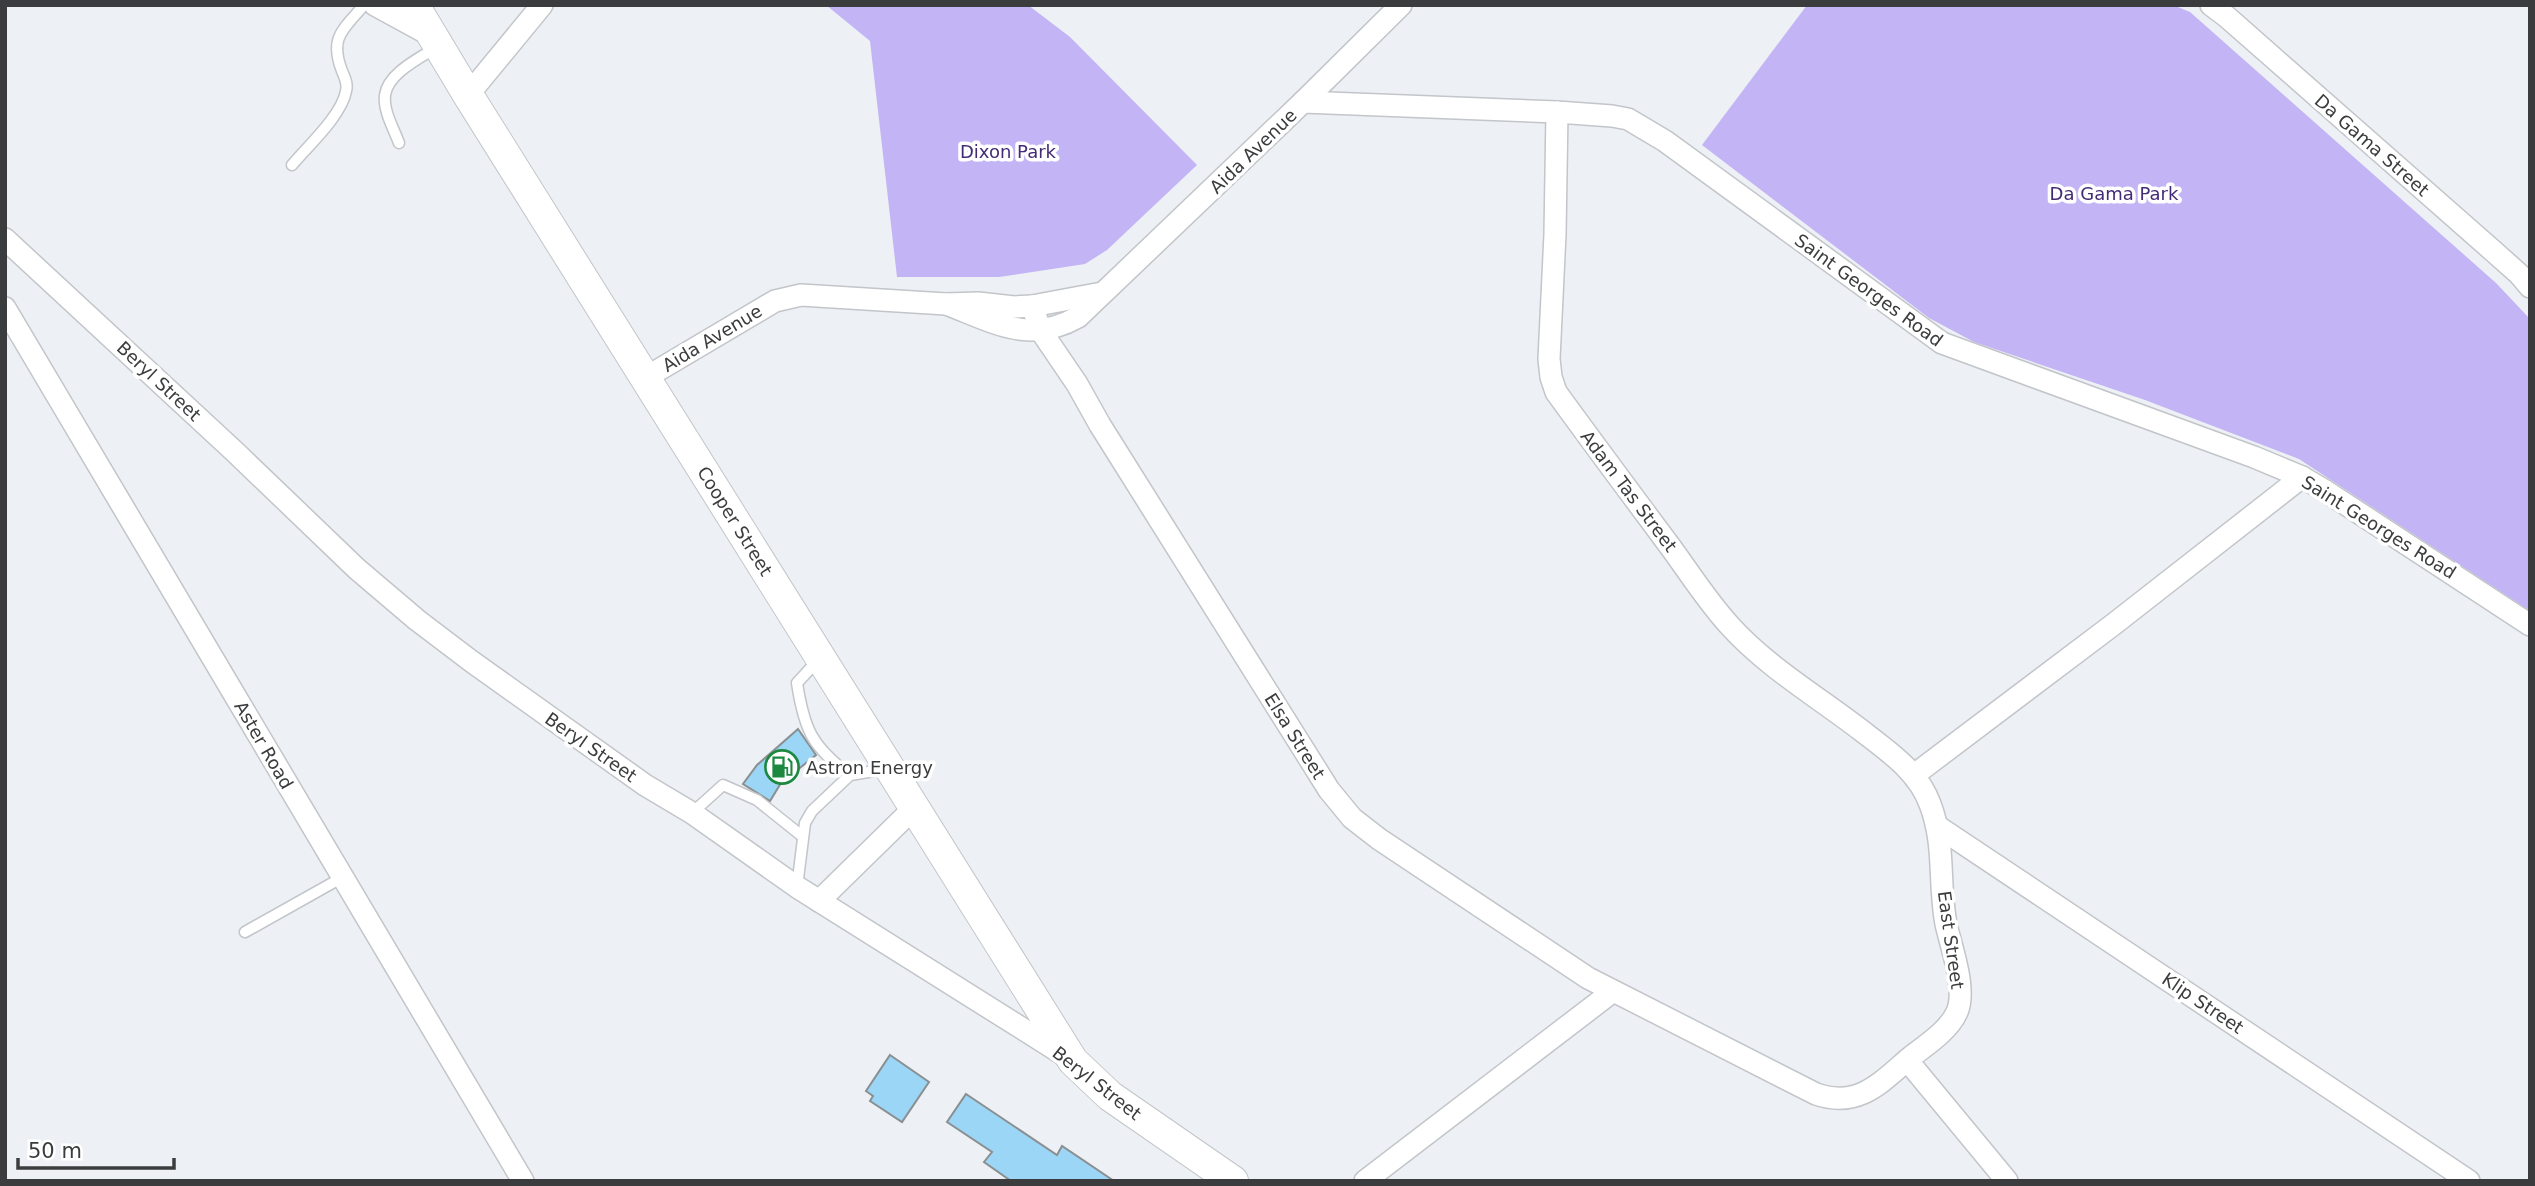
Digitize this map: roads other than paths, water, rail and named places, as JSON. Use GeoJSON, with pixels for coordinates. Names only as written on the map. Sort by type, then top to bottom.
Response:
{"type":"FeatureCollection","features":[{"type":"Feature","properties":{"kind":"main road"},"geometry":{"type":"LineString","coordinates":[[414,5],[434,41]]}},
{"type":"Feature","properties":{"kind":"main road","name":"Cooper Street"},"geometry":{"type":"LineString","coordinates":[[434,41],[1073,1061]]}},
{"type":"Feature","properties":{"kind":"main road","name":"Beryl Street"},"geometry":{"type":"LineString","coordinates":[[1073,1061],[1110,1096],[1233,1181]]}},
{"type":"Feature","properties":{"kind":"street","name":"Cooper Street"},"geometry":{"type":"LineString","coordinates":[[375,5],[434,41]]}},
{"type":"Feature","properties":{"kind":"street"},"geometry":{"type":"LineString","coordinates":[[468,95],[542,5]]}},
{"type":"Feature","properties":{"kind":"street","name":"Aida Avenue"},"geometry":{"type":"LineString","coordinates":[[947,304],[1018,329],[1041,331],[1064,325],[1078,317],[1401,5]]}},
{"type":"Feature","properties":{"kind":"street","name":"Da Gama Street"},"geometry":{"type":"LineString","coordinates":[[2211,5],[2492,250],[2530,287]]}},
{"type":"Feature","properties":{"kind":"street","name":"Saint Georges Road"},"geometry":{"type":"LineString","coordinates":[[1303,102],[1557,112],[1628,119],[1647,129],[1941,344],[2254,457],[2302,477],[2362,513],[2530,625]]}},
{"type":"Feature","properties":{"kind":"street","name":"Adam Tas Street"},"geometry":{"type":"LineString","coordinates":[[1557,112],[1549,359],[1556,392],[1740,637],[1888,751],[1914,775]]}},
{"type":"Feature","properties":{"kind":"street","name":"Beryl Street"},"geometry":{"type":"LineString","coordinates":[[5,239],[206,424],[357,569],[471,662],[635,778],[692,813],[797,887],[1073,1061]]}},
{"type":"Feature","properties":{"kind":"street","name":"Aida Avenue"},"geometry":{"type":"LineString","coordinates":[[645,378],[775,302],[801,295],[1032,306],[1102,293]]}},
{"type":"Feature","properties":{"kind":"street","name":"Elsa Street"},"geometry":{"type":"LineString","coordinates":[[1055,300],[1064,325],[1077,384]]}},
{"type":"Feature","properties":{"kind":"street","name":"Elsa Street"},"geometry":{"type":"LineString","coordinates":[[1032,306],[1041,331],[1077,384],[1100,425],[1343,810],[1379,839],[1566,965],[1612,992]]}},
{"type":"Feature","properties":{"kind":"street","name":"Aster Road"},"geometry":{"type":"LineString","coordinates":[[5,309],[523,1181]]}},
{"type":"Feature","properties":{"kind":"street"},"geometry":{"type":"LineString","coordinates":[[1914,775],[2302,477]]}},
{"type":"Feature","properties":{"kind":"street","name":"East Street"},"geometry":{"type":"LineString","coordinates":[[1612,992],[1828,1098],[1840,1100],[1863,1094],[1943,1031],[1959,1006],[1960,988],[1943,908],[1942,853],[1937,826],[1929,801],[1914,775]]}},
{"type":"Feature","properties":{"kind":"street"},"geometry":{"type":"LineString","coordinates":[[819,901],[915,807]]}},
{"type":"Feature","properties":{"kind":"street","name":"Klip Street"},"geometry":{"type":"LineString","coordinates":[[1937,826],[2469,1181]]}},
{"type":"Feature","properties":{"kind":"street"},"geometry":{"type":"LineString","coordinates":[[1366,1181],[1612,992]]}},
{"type":"Feature","properties":{"kind":"street"},"geometry":{"type":"LineString","coordinates":[[1907,1060],[2007,1181]]}},
{"type":"Feature","properties":{"kind":"lane"},"geometry":{"type":"LineString","coordinates":[[292,165],[341,107],[347,84],[336,55],[336,44],[364,5]]}},
{"type":"Feature","properties":{"kind":"lane"},"geometry":{"type":"LineString","coordinates":[[399,143],[387,112],[385,95],[390,82],[434,41]]}},
{"type":"Feature","properties":{"kind":"lane"},"geometry":{"type":"LineString","coordinates":[[821,657],[797,683],[802,718],[811,737],[831,761],[850,775]]}},
{"type":"Feature","properties":{"kind":"lane"},"geometry":{"type":"LineString","coordinates":[[797,887],[804,823],[812,811],[850,775],[891,768]]}},
{"type":"Feature","properties":{"kind":"lane"},"geometry":{"type":"LineString","coordinates":[[692,813],[723,785],[757,800],[802,836]]}},
{"type":"Feature","properties":{"kind":"lane"},"geometry":{"type":"LineString","coordinates":[[245,932],[343,877]]}},
{"type":"Feature","properties":{"kind":"place","name":"Astron Energy"},"geometry":{"type":"Point","coordinates":[782,767]}},
{"type":"Feature","properties":{"kind":"park label","name":"Dixon Park"},"geometry":{"type":"Point","coordinates":[1008,151]}},
{"type":"Feature","properties":{"kind":"park label","name":"Da Gama Park"},"geometry":{"type":"Point","coordinates":[2114,193]}}]}
